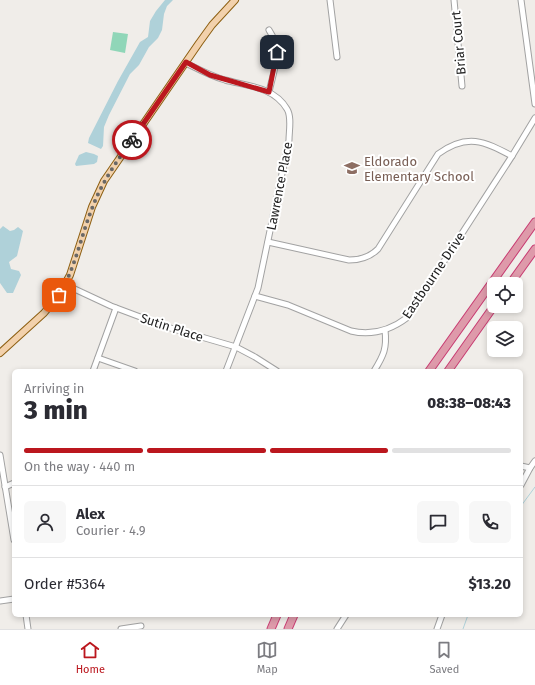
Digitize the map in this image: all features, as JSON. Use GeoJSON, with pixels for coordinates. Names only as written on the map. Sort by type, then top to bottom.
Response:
{"type":"FeatureCollection","features":[{"type":"Feature","properties":{"kind":"highway"},"geometry":{"type":"LineString","coordinates":[[430,369],[535,222]]}},
{"type":"Feature","properties":{"kind":"highway"},"geometry":{"type":"LineString","coordinates":[[515,277],[535,248]]}},
{"type":"Feature","properties":{"kind":"highway"},"geometry":{"type":"LineString","coordinates":[[449,369],[489,313]]}},
{"type":"Feature","properties":{"kind":"highway"},"geometry":{"type":"LineString","coordinates":[[271,629],[276,617]]}},
{"type":"Feature","properties":{"kind":"highway"},"geometry":{"type":"LineString","coordinates":[[288,629],[293,617]]}},
{"type":"Feature","properties":{"kind":"main road"},"geometry":{"type":"LineString","coordinates":[[0,353],[44,313],[66,285],[92,207],[112,168],[212,25],[235,0]]}},
{"type":"Feature","properties":{"kind":"street"},"geometry":{"type":"LineString","coordinates":[[330,0],[337,57]]}},
{"type":"Feature","properties":{"kind":"street","name":"Briar Court"},"geometry":{"type":"LineString","coordinates":[[454,0],[462,86]]}},
{"type":"Feature","properties":{"kind":"street"},"geometry":{"type":"LineString","coordinates":[[521,0],[535,104]]}},
{"type":"Feature","properties":{"kind":"street"},"geometry":{"type":"LineString","coordinates":[[269,30],[274,38],[277,52],[269,92]]}},
{"type":"Feature","properties":{"kind":"street","name":"Lawrence Place"},"geometry":{"type":"LineString","coordinates":[[186,62],[210,75],[269,92],[278,98],[288,110],[288,140],[258,288],[227,369]]}},
{"type":"Feature","properties":{"kind":"street","name":"Eastbourne Drive"},"geometry":{"type":"LineString","coordinates":[[255,296],[288,305],[358,333],[373,333],[385,330],[401,322],[408,316],[535,118]]}},
{"type":"Feature","properties":{"kind":"street"},"geometry":{"type":"LineString","coordinates":[[268,242],[349,260],[364,258],[373,254],[378,249],[438,154],[459,143],[479,141],[491,144],[512,156]]}},
{"type":"Feature","properties":{"kind":"street","name":"Sutin Place"},"geometry":{"type":"LineString","coordinates":[[66,285],[116,308],[168,327],[236,347],[274,369]]}},
{"type":"Feature","properties":{"kind":"street"},"geometry":{"type":"LineString","coordinates":[[94,369],[116,308]]}},
{"type":"Feature","properties":{"kind":"street"},"geometry":{"type":"LineString","coordinates":[[375,369],[385,352],[385,330]]}},
{"type":"Feature","properties":{"kind":"street"},"geometry":{"type":"LineString","coordinates":[[98,358],[129,369]]}},
{"type":"Feature","properties":{"kind":"street"},"geometry":{"type":"LineString","coordinates":[[0,454],[12,527]]}},
{"type":"Feature","properties":{"kind":"street"},"geometry":{"type":"LineString","coordinates":[[523,482],[530,468],[535,462]]}},
{"type":"Feature","properties":{"kind":"street"},"geometry":{"type":"LineString","coordinates":[[523,466],[530,468]]}},
{"type":"Feature","properties":{"kind":"street"},"geometry":{"type":"LineString","coordinates":[[6,487],[12,484]]}},
{"type":"Feature","properties":{"kind":"street"},"geometry":{"type":"LineString","coordinates":[[0,601],[12,599]]}},
{"type":"Feature","properties":{"kind":"street"},"geometry":{"type":"LineString","coordinates":[[26,617],[28,629]]}},
{"type":"Feature","properties":{"kind":"street"},"geometry":{"type":"LineString","coordinates":[[337,629],[345,617]]}},
{"type":"Feature","properties":{"kind":"street"},"geometry":{"type":"LineString","coordinates":[[437,629],[441,617]]}},
{"type":"Feature","properties":{"kind":"street"},"geometry":{"type":"LineString","coordinates":[[121,629],[141,626]]}},
{"type":"Feature","properties":{"kind":"green space"},"geometry":{"type":"Polygon","coordinates":[[[113,32],[128,34],[125,53],[110,50],[113,32]]]}},
{"type":"Feature","properties":{"kind":"water"},"geometry":{"type":"Polygon","coordinates":[[[165,0],[173,0],[167,6],[164,14],[162,30],[158,38],[149,47],[139,65],[130,74],[109,115],[104,127],[103,146],[101,149],[88,143],[89,138],[118,81],[140,42],[148,37],[150,21],[165,0]]]}},
{"type":"Feature","properties":{"kind":"water"},"geometry":{"type":"Polygon","coordinates":[[[86,152],[98,156],[97,162],[94,164],[76,166],[75,164],[79,155],[86,152]]]}},
{"type":"Feature","properties":{"kind":"water"},"geometry":{"type":"Polygon","coordinates":[[[3,226],[10,231],[18,227],[23,231],[17,256],[9,262],[11,269],[19,271],[21,275],[13,293],[7,293],[0,283],[0,229],[3,226]]]}},
{"type":"Feature","properties":{"kind":"waterway"},"geometry":{"type":"LineString","coordinates":[[523,503],[535,487]]}},
{"type":"Feature","properties":{"kind":"waterway"},"geometry":{"type":"LineString","coordinates":[[463,629],[467,617]]}},
{"type":"Feature","properties":{"kind":"way so far"},"geometry":{"type":"LineString","coordinates":[[59,295],[66,285],[70,275],[98,193],[112,168],[132,140]]}},
{"type":"Feature","properties":{"kind":"place","name":"Eldorado Elementary School"},"geometry":{"type":"Point","coordinates":[352,168]}},
{"type":"Feature","properties":{"kind":"route"},"geometry":{"type":"LineString","coordinates":[[132,140],[186,62],[210,75],[269,92],[277,52]]}}]}
